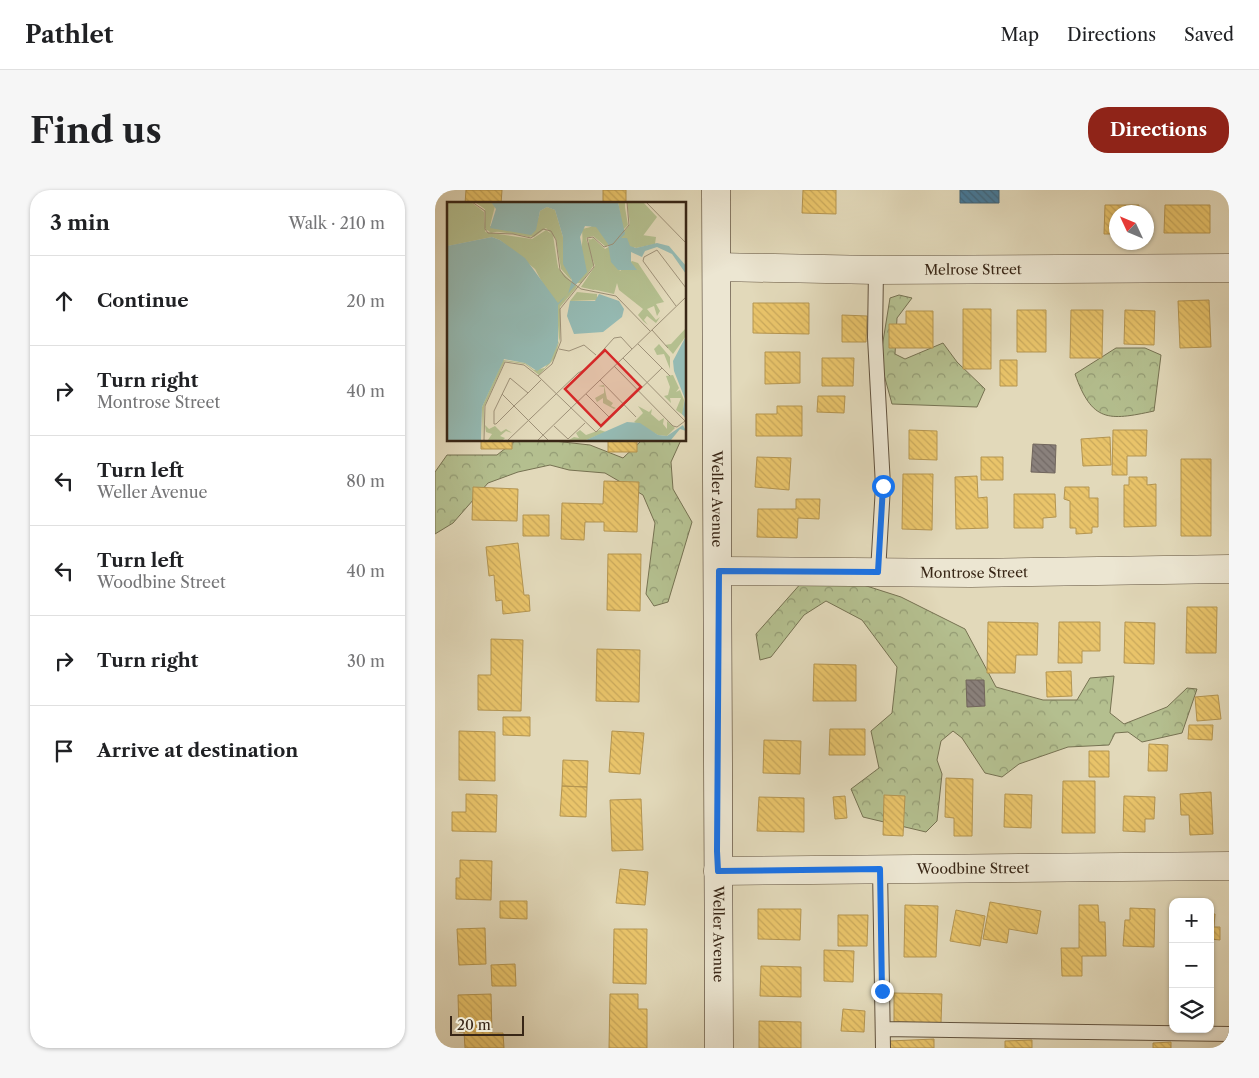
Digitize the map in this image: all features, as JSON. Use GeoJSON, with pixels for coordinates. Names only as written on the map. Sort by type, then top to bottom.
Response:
{"type":"FeatureCollection","features":[{"type":"Feature","properties":{"kind":"street","name":"Weller Avenue"},"geometry":{"type":"LineString","coordinates":[[716,190],[719,571],[719,1048]]}},
{"type":"Feature","properties":{"kind":"street","name":"Melrose Street"},"geometry":{"type":"LineString","coordinates":[[717,267],[875,270],[1229,268]]}},
{"type":"Feature","properties":{"kind":"street","name":"Montrose Street"},"geometry":{"type":"LineString","coordinates":[[719,571],[878,572],[1229,569]]}},
{"type":"Feature","properties":{"kind":"street","name":"Woodbine Street"},"geometry":{"type":"LineString","coordinates":[[718,871],[1229,866]]}},
{"type":"Feature","properties":{"kind":"lane"},"geometry":{"type":"LineString","coordinates":[[875,270],[877,392],[883,486],[878,572]]}},
{"type":"Feature","properties":{"kind":"lane"},"geometry":{"type":"LineString","coordinates":[[880,869],[883,1048]]}},
{"type":"Feature","properties":{"kind":"lane"},"geometry":{"type":"LineString","coordinates":[[883,1029],[1229,1034]]}},
{"type":"Feature","properties":{"kind":"green space"},"geometry":{"type":"Polygon","coordinates":[[[899,295],[912,298],[897,318],[895,354],[905,359],[943,343],[957,362],[985,389],[977,407],[892,404],[880,360],[890,298],[899,295]]]}},
{"type":"Feature","properties":{"kind":"green space"},"geometry":{"type":"Polygon","coordinates":[[[1116,348],[1145,348],[1161,355],[1154,411],[1125,416],[1104,414],[1095,409],[1081,390],[1075,374],[1116,348]]]}},
{"type":"Feature","properties":{"kind":"green space"},"geometry":{"type":"Polygon","coordinates":[[[515,441],[554,441],[590,445],[623,458],[641,441],[681,441],[671,462],[673,489],[692,522],[668,602],[654,606],[646,594],[655,523],[643,495],[605,473],[569,470],[550,465],[518,472],[488,483],[453,523],[435,534],[435,472],[447,455],[497,455],[515,441]]]}},
{"type":"Feature","properties":{"kind":"green space"},"geometry":{"type":"Polygon","coordinates":[[[803,581],[851,581],[901,597],[965,629],[996,687],[1043,700],[1077,700],[1090,678],[1114,676],[1110,713],[1124,724],[1167,707],[1187,688],[1197,689],[1182,733],[1142,742],[1128,732],[1115,733],[1109,745],[1068,747],[1019,764],[1002,777],[985,773],[962,738],[953,731],[941,741],[937,760],[942,774],[937,821],[926,832],[863,817],[851,789],[879,768],[871,731],[892,713],[897,667],[862,620],[826,601],[804,615],[771,657],[760,660],[756,634],[803,581]]]}},
{"type":"Feature","properties":{"kind":"building: Homes"},"geometry":{"type":"Polygon","coordinates":[[[466,190],[502,190],[501,202],[465,202],[466,190]]]}},
{"type":"Feature","properties":{"kind":"building: Homes"},"geometry":{"type":"Polygon","coordinates":[[[603,190],[626,190],[626,202],[603,202],[603,190]]]}},
{"type":"Feature","properties":{"kind":"building: Homes"},"geometry":{"type":"Polygon","coordinates":[[[803,190],[836,190],[836,214],[802,213],[803,190]]]}},
{"type":"Feature","properties":{"kind":"building: Homes"},"geometry":{"type":"Polygon","coordinates":[[[1105,205],[1109,205],[1109,234],[1104,234],[1105,205]]]}},
{"type":"Feature","properties":{"kind":"building: Homes"},"geometry":{"type":"Polygon","coordinates":[[[1165,205],[1210,205],[1210,233],[1164,233],[1165,205]]]}},
{"type":"Feature","properties":{"kind":"building: Homes"},"geometry":{"type":"Polygon","coordinates":[[[1209,300],[1211,347],[1180,348],[1178,301],[1209,300]]]}},
{"type":"Feature","properties":{"kind":"building: Homes"},"geometry":{"type":"Polygon","coordinates":[[[753,303],[809,303],[809,334],[753,333],[753,303]]]}},
{"type":"Feature","properties":{"kind":"building: Homes"},"geometry":{"type":"Polygon","coordinates":[[[963,309],[991,309],[991,369],[963,369],[963,309]]]}},
{"type":"Feature","properties":{"kind":"building: Homes"},"geometry":{"type":"Polygon","coordinates":[[[1017,310],[1046,310],[1046,352],[1017,352],[1017,310]]]}},
{"type":"Feature","properties":{"kind":"building: Homes"},"geometry":{"type":"Polygon","coordinates":[[[1071,310],[1103,310],[1102,358],[1070,358],[1071,310]]]}},
{"type":"Feature","properties":{"kind":"building: Homes"},"geometry":{"type":"Polygon","coordinates":[[[1125,310],[1155,311],[1154,345],[1124,344],[1125,310]]]}},
{"type":"Feature","properties":{"kind":"building: Homes"},"geometry":{"type":"Polygon","coordinates":[[[906,311],[933,311],[933,348],[889,348],[889,324],[906,324],[906,311]]]}},
{"type":"Feature","properties":{"kind":"building: Homes"},"geometry":{"type":"Polygon","coordinates":[[[842,315],[867,316],[866,342],[842,342],[842,315]]]}},
{"type":"Feature","properties":{"kind":"building: Homes"},"geometry":{"type":"Polygon","coordinates":[[[765,352],[800,352],[800,383],[765,384],[765,352]]]}},
{"type":"Feature","properties":{"kind":"building: Homes"},"geometry":{"type":"Polygon","coordinates":[[[822,358],[854,358],[853,386],[822,386],[822,358]]]}},
{"type":"Feature","properties":{"kind":"building: Homes"},"geometry":{"type":"Polygon","coordinates":[[[1000,360],[1017,360],[1017,386],[1000,386],[1000,360]]]}},
{"type":"Feature","properties":{"kind":"building: Homes"},"geometry":{"type":"Polygon","coordinates":[[[818,396],[845,396],[844,413],[817,412],[818,396]]]}},
{"type":"Feature","properties":{"kind":"building: Homes"},"geometry":{"type":"Polygon","coordinates":[[[777,406],[802,406],[802,436],[756,436],[756,414],[777,414],[777,406]]]}},
{"type":"Feature","properties":{"kind":"building: Homes"},"geometry":{"type":"Polygon","coordinates":[[[909,430],[937,431],[937,460],[909,459],[909,430]]]}},
{"type":"Feature","properties":{"kind":"building: Homes"},"geometry":{"type":"Polygon","coordinates":[[[1113,430],[1147,430],[1146,456],[1127,456],[1127,475],[1112,475],[1113,430]]]}},
{"type":"Feature","properties":{"kind":"building: Homes"},"geometry":{"type":"Polygon","coordinates":[[[1110,437],[1111,465],[1083,466],[1081,439],[1110,437]]]}},
{"type":"Feature","properties":{"kind":"building: Homes"},"geometry":{"type":"Polygon","coordinates":[[[481,441],[512,441],[512,449],[481,449],[481,441]]]}},
{"type":"Feature","properties":{"kind":"building: Homes"},"geometry":{"type":"Polygon","coordinates":[[[608,441],[637,441],[637,452],[608,452],[608,441]]]}},
{"type":"Feature","properties":{"kind":"building: Homes"},"geometry":{"type":"Polygon","coordinates":[[[757,457],[791,458],[789,490],[755,487],[757,457]]]}},
{"type":"Feature","properties":{"kind":"building: Homes"},"geometry":{"type":"Polygon","coordinates":[[[981,457],[1003,457],[1003,480],[981,480],[981,457]]]}},
{"type":"Feature","properties":{"kind":"building: Homes"},"geometry":{"type":"Polygon","coordinates":[[[1181,459],[1211,459],[1211,536],[1181,536],[1181,459]]]}},
{"type":"Feature","properties":{"kind":"building: Homes"},"geometry":{"type":"Polygon","coordinates":[[[903,474],[933,474],[932,530],[902,529],[903,474]]]}},
{"type":"Feature","properties":{"kind":"building: Homes"},"geometry":{"type":"Polygon","coordinates":[[[977,476],[978,498],[987,497],[988,528],[956,529],[955,477],[977,476]]]}},
{"type":"Feature","properties":{"kind":"building: Homes"},"geometry":{"type":"Polygon","coordinates":[[[1129,477],[1147,477],[1147,485],[1156,484],[1156,526],[1124,527],[1124,485],[1129,485],[1129,477]]]}},
{"type":"Feature","properties":{"kind":"building: Homes"},"geometry":{"type":"Polygon","coordinates":[[[604,481],[639,482],[637,532],[604,531],[604,522],[585,522],[584,540],[561,539],[562,503],[603,504],[604,481]]]}},
{"type":"Feature","properties":{"kind":"building: Homes"},"geometry":{"type":"Polygon","coordinates":[[[473,487],[518,489],[517,521],[472,520],[473,487]]]}},
{"type":"Feature","properties":{"kind":"building: Homes"},"geometry":{"type":"Polygon","coordinates":[[[1065,487],[1089,487],[1089,498],[1098,498],[1098,527],[1092,527],[1092,533],[1076,534],[1076,528],[1070,528],[1070,501],[1064,499],[1065,487]]]}},
{"type":"Feature","properties":{"kind":"building: Homes"},"geometry":{"type":"Polygon","coordinates":[[[1014,494],[1055,494],[1056,517],[1043,518],[1043,528],[1014,528],[1014,494]]]}},
{"type":"Feature","properties":{"kind":"building: Homes"},"geometry":{"type":"Polygon","coordinates":[[[796,499],[820,499],[819,519],[798,518],[797,538],[757,537],[758,509],[796,509],[796,499]]]}},
{"type":"Feature","properties":{"kind":"building: Homes"},"geometry":{"type":"Polygon","coordinates":[[[523,515],[549,515],[549,536],[523,536],[523,515]]]}},
{"type":"Feature","properties":{"kind":"building: Homes"},"geometry":{"type":"Polygon","coordinates":[[[518,543],[524,595],[529,595],[530,611],[503,614],[502,600],[496,601],[494,575],[489,576],[486,547],[518,543]]]}},
{"type":"Feature","properties":{"kind":"building: Homes"},"geometry":{"type":"Polygon","coordinates":[[[608,554],[641,554],[640,611],[607,610],[608,554]]]}},
{"type":"Feature","properties":{"kind":"building: Homes"},"geometry":{"type":"Polygon","coordinates":[[[1187,607],[1217,607],[1216,653],[1186,653],[1187,607]]]}},
{"type":"Feature","properties":{"kind":"building: Homes"},"geometry":{"type":"Polygon","coordinates":[[[988,622],[1038,623],[1037,655],[1016,655],[1015,673],[987,673],[988,622]]]}},
{"type":"Feature","properties":{"kind":"building: Homes"},"geometry":{"type":"Polygon","coordinates":[[[1059,622],[1100,622],[1100,651],[1082,651],[1082,663],[1058,663],[1059,622]]]}},
{"type":"Feature","properties":{"kind":"building: Homes"},"geometry":{"type":"Polygon","coordinates":[[[1125,622],[1155,623],[1154,664],[1124,663],[1125,622]]]}},
{"type":"Feature","properties":{"kind":"building: Homes"},"geometry":{"type":"Polygon","coordinates":[[[491,639],[523,640],[521,711],[478,710],[478,675],[491,675],[491,639]]]}},
{"type":"Feature","properties":{"kind":"building: Homes"},"geometry":{"type":"Polygon","coordinates":[[[597,649],[640,650],[639,702],[596,701],[597,649]]]}},
{"type":"Feature","properties":{"kind":"building: Homes"},"geometry":{"type":"Polygon","coordinates":[[[814,664],[856,665],[856,701],[813,701],[814,664]]]}},
{"type":"Feature","properties":{"kind":"building: Homes"},"geometry":{"type":"Polygon","coordinates":[[[1071,671],[1072,696],[1047,697],[1046,672],[1071,671]]]}},
{"type":"Feature","properties":{"kind":"building: Homes"},"geometry":{"type":"Polygon","coordinates":[[[1218,695],[1221,719],[1197,721],[1195,697],[1218,695]]]}},
{"type":"Feature","properties":{"kind":"building: Homes"},"geometry":{"type":"Polygon","coordinates":[[[503,717],[530,717],[530,736],[503,735],[503,717]]]}},
{"type":"Feature","properties":{"kind":"building: Homes"},"geometry":{"type":"Polygon","coordinates":[[[1189,725],[1213,725],[1212,740],[1188,739],[1189,725]]]}},
{"type":"Feature","properties":{"kind":"building: Homes"},"geometry":{"type":"Polygon","coordinates":[[[830,729],[865,729],[865,755],[829,755],[830,729]]]}},
{"type":"Feature","properties":{"kind":"building: Homes"},"geometry":{"type":"Polygon","coordinates":[[[459,731],[495,732],[495,781],[459,780],[459,731]]]}},
{"type":"Feature","properties":{"kind":"building: Homes"},"geometry":{"type":"Polygon","coordinates":[[[612,731],[644,733],[640,774],[609,772],[612,731]]]}},
{"type":"Feature","properties":{"kind":"building: Homes"},"geometry":{"type":"Polygon","coordinates":[[[764,740],[801,741],[800,774],[763,773],[764,740]]]}},
{"type":"Feature","properties":{"kind":"building: Homes"},"geometry":{"type":"Polygon","coordinates":[[[1149,744],[1168,745],[1167,771],[1148,771],[1149,744]]]}},
{"type":"Feature","properties":{"kind":"building: Homes"},"geometry":{"type":"Polygon","coordinates":[[[1089,751],[1109,751],[1109,777],[1089,777],[1089,751]]]}},
{"type":"Feature","properties":{"kind":"building: Homes"},"geometry":{"type":"Polygon","coordinates":[[[563,760],[588,761],[587,787],[562,786],[563,760]]]}},
{"type":"Feature","properties":{"kind":"building: Homes"},"geometry":{"type":"Polygon","coordinates":[[[946,778],[973,779],[972,836],[954,836],[954,818],[945,817],[946,778]]]}},
{"type":"Feature","properties":{"kind":"building: Homes"},"geometry":{"type":"Polygon","coordinates":[[[1063,781],[1095,781],[1095,833],[1062,833],[1063,781]]]}},
{"type":"Feature","properties":{"kind":"building: Homes"},"geometry":{"type":"Polygon","coordinates":[[[562,786],[587,787],[586,817],[560,816],[562,786]]]}},
{"type":"Feature","properties":{"kind":"building: Homes"},"geometry":{"type":"Polygon","coordinates":[[[1211,792],[1213,834],[1190,835],[1189,815],[1181,815],[1180,794],[1211,792]]]}},
{"type":"Feature","properties":{"kind":"building: Homes"},"geometry":{"type":"Polygon","coordinates":[[[466,794],[497,795],[496,832],[452,831],[452,812],[466,812],[466,794]]]}},
{"type":"Feature","properties":{"kind":"building: Homes"},"geometry":{"type":"Polygon","coordinates":[[[1005,794],[1032,795],[1031,828],[1004,827],[1005,794]]]}},
{"type":"Feature","properties":{"kind":"building: Homes"},"geometry":{"type":"Polygon","coordinates":[[[884,795],[905,796],[903,836],[883,835],[884,795]]]}},
{"type":"Feature","properties":{"kind":"building: Homes"},"geometry":{"type":"Polygon","coordinates":[[[845,796],[847,818],[835,819],[833,797],[845,796]]]}},
{"type":"Feature","properties":{"kind":"building: Homes"},"geometry":{"type":"Polygon","coordinates":[[[1124,796],[1155,797],[1154,819],[1145,819],[1145,832],[1123,831],[1124,796]]]}},
{"type":"Feature","properties":{"kind":"building: Homes"},"geometry":{"type":"Polygon","coordinates":[[[759,797],[804,798],[804,832],[757,831],[759,797]]]}},
{"type":"Feature","properties":{"kind":"building: Homes"},"geometry":{"type":"Polygon","coordinates":[[[641,799],[643,850],[612,851],[610,800],[641,799]]]}},
{"type":"Feature","properties":{"kind":"building: Homes"},"geometry":{"type":"Polygon","coordinates":[[[460,860],[492,861],[491,900],[456,899],[456,878],[460,878],[460,860]]]}},
{"type":"Feature","properties":{"kind":"building: Homes"},"geometry":{"type":"Polygon","coordinates":[[[620,869],[648,872],[645,905],[616,903],[620,869]]]}},
{"type":"Feature","properties":{"kind":"building: Homes"},"geometry":{"type":"Polygon","coordinates":[[[500,901],[527,901],[527,919],[500,918],[500,901]]]}},
{"type":"Feature","properties":{"kind":"building: Homes"},"geometry":{"type":"Polygon","coordinates":[[[990,902],[1041,911],[1037,934],[1009,929],[1007,943],[983,939],[990,902]]]}},
{"type":"Feature","properties":{"kind":"building: Homes"},"geometry":{"type":"Polygon","coordinates":[[[905,905],[938,906],[936,957],[904,957],[905,905]]]}},
{"type":"Feature","properties":{"kind":"building: Homes"},"geometry":{"type":"Polygon","coordinates":[[[1079,905],[1098,905],[1099,922],[1105,922],[1106,956],[1082,956],[1082,976],[1062,976],[1061,948],[1079,948],[1079,905]]]}},
{"type":"Feature","properties":{"kind":"building: Homes"},"geometry":{"type":"Polygon","coordinates":[[[1130,908],[1155,909],[1154,947],[1123,946],[1125,920],[1130,920],[1130,908]]]}},
{"type":"Feature","properties":{"kind":"building: Homes"},"geometry":{"type":"Polygon","coordinates":[[[758,909],[801,909],[800,940],[758,939],[758,909]]]}},
{"type":"Feature","properties":{"kind":"building: Homes"},"geometry":{"type":"Polygon","coordinates":[[[956,910],[985,916],[980,946],[950,941],[956,910]]]}},
{"type":"Feature","properties":{"kind":"building: Homes"},"geometry":{"type":"Polygon","coordinates":[[[838,915],[868,915],[867,946],[838,946],[838,915]]]}},
{"type":"Feature","properties":{"kind":"building: Homes"},"geometry":{"type":"Polygon","coordinates":[[[1214,927],[1220,927],[1220,940],[1214,939],[1214,927]]]}},
{"type":"Feature","properties":{"kind":"building: Homes"},"geometry":{"type":"Polygon","coordinates":[[[485,928],[486,964],[459,965],[457,929],[485,928]]]}},
{"type":"Feature","properties":{"kind":"building: Homes"},"geometry":{"type":"Polygon","coordinates":[[[614,929],[647,929],[646,984],[613,983],[614,929]]]}},
{"type":"Feature","properties":{"kind":"building: Homes"},"geometry":{"type":"Polygon","coordinates":[[[824,950],[854,951],[853,982],[824,981],[824,950]]]}},
{"type":"Feature","properties":{"kind":"building: Homes"},"geometry":{"type":"Polygon","coordinates":[[[515,964],[516,986],[492,986],[491,965],[515,964]]]}},
{"type":"Feature","properties":{"kind":"building: Homes"},"geometry":{"type":"Polygon","coordinates":[[[761,966],[801,967],[801,997],[760,996],[761,966]]]}},
{"type":"Feature","properties":{"kind":"building: Homes"},"geometry":{"type":"Polygon","coordinates":[[[894,993],[942,994],[941,1023],[894,1022],[894,993]]]}},
{"type":"Feature","properties":{"kind":"building: Homes"},"geometry":{"type":"Polygon","coordinates":[[[491,994],[492,1033],[503,1033],[504,1048],[465,1048],[464,1032],[459,1032],[458,995],[491,994]]]}},
{"type":"Feature","properties":{"kind":"building: Homes"},"geometry":{"type":"Polygon","coordinates":[[[610,994],[638,994],[638,1009],[647,1009],[647,1048],[609,1048],[610,994]]]}},
{"type":"Feature","properties":{"kind":"building: Homes"},"geometry":{"type":"Polygon","coordinates":[[[843,1009],[865,1011],[864,1032],[841,1031],[843,1009]]]}},
{"type":"Feature","properties":{"kind":"building: Homes"},"geometry":{"type":"Polygon","coordinates":[[[759,1021],[801,1022],[801,1048],[759,1048],[759,1021]]]}},
{"type":"Feature","properties":{"kind":"building: Homes"},"geometry":{"type":"Polygon","coordinates":[[[934,1039],[934,1048],[890,1048],[890,1041],[934,1039]]]}},
{"type":"Feature","properties":{"kind":"building: Homes"},"geometry":{"type":"Polygon","coordinates":[[[1032,1040],[1032,1048],[1005,1048],[1005,1041],[1032,1040]]]}},
{"type":"Feature","properties":{"kind":"building: Homes"},"geometry":{"type":"Polygon","coordinates":[[[1171,1042],[1171,1048],[1153,1048],[1153,1043],[1171,1042]]]}},
{"type":"Feature","properties":{"kind":"building: Public"},"geometry":{"type":"Polygon","coordinates":[[[960,190],[999,190],[999,203],[960,203],[960,190]]]}},
{"type":"Feature","properties":{"kind":"building: Industry"},"geometry":{"type":"Polygon","coordinates":[[[1033,444],[1056,445],[1055,473],[1031,472],[1033,444]]]}},
{"type":"Feature","properties":{"kind":"building: Industry"},"geometry":{"type":"Polygon","coordinates":[[[966,680],[984,680],[985,706],[967,707],[966,680]]]}},
{"type":"Feature","properties":{"kind":"route"},"geometry":{"type":"LineString","coordinates":[[882,991],[880,869],[718,871],[717,851],[719,571],[878,572],[883,486]]}}]}
